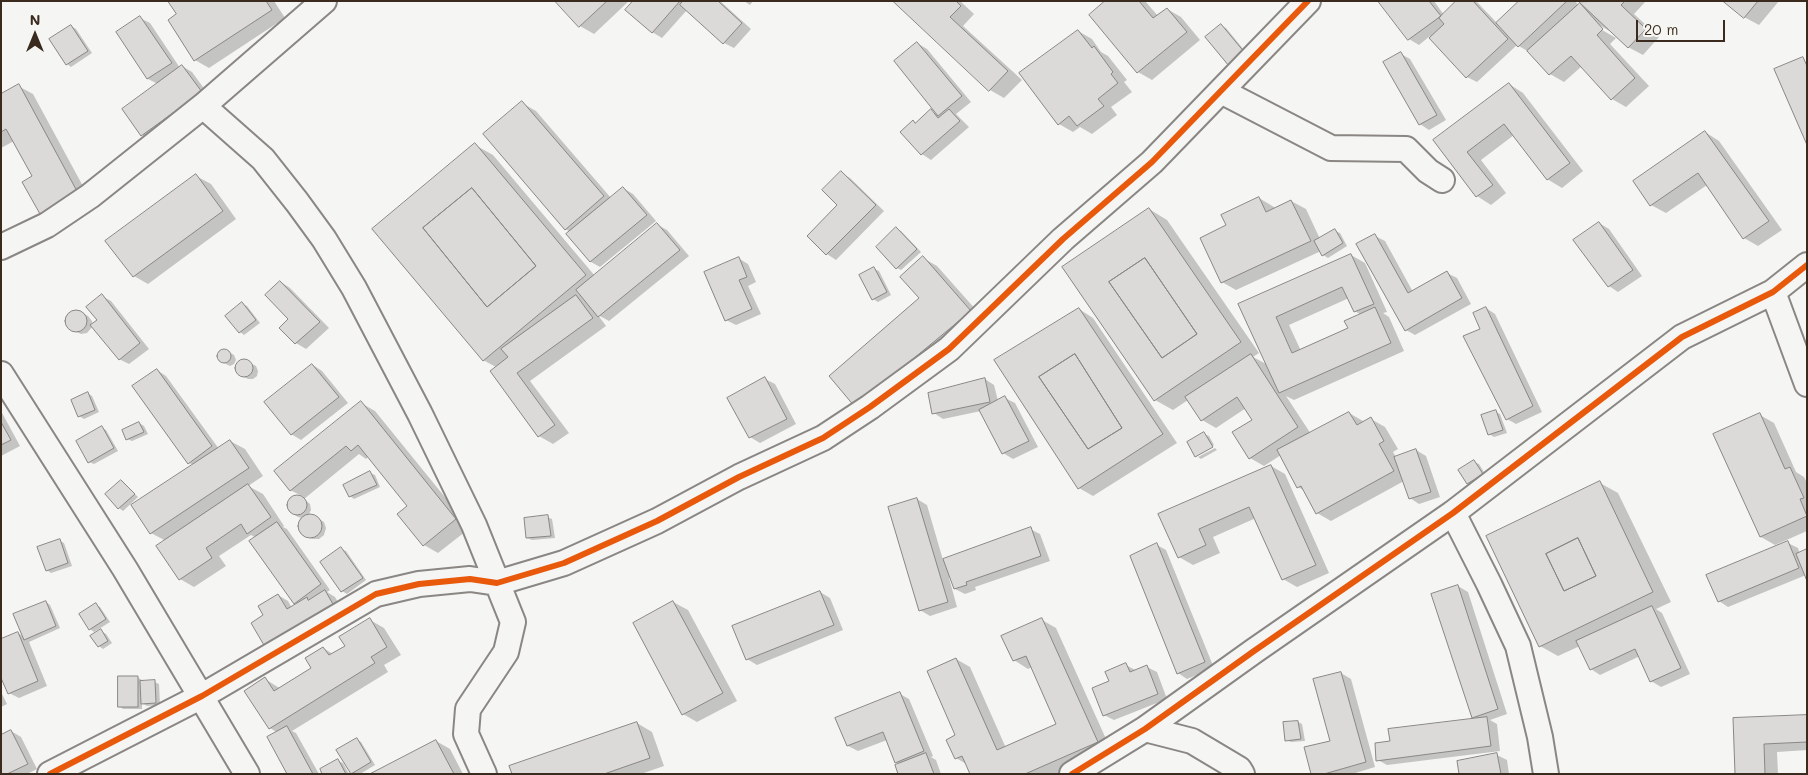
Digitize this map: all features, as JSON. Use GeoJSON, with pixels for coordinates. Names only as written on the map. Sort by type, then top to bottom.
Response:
{"type":"FeatureCollection","features":[{"type":"Feature","properties":{"kind":"street"},"geometry":{"type":"LineString","coordinates":[[1,247],[47,225],[90,196],[203,106],[324,1]]}},
{"type":"Feature","properties":{"kind":"street"},"geometry":{"type":"LineString","coordinates":[[50,774],[202,696],[376,594],[419,584],[470,579],[497,582],[564,563],[598,549],[699,500],[739,477],[823,438],[870,407],[949,349],[1063,240],[1152,162],[1308,1]]}},
{"type":"Feature","properties":{"kind":"street"},"geometry":{"type":"LineString","coordinates":[[1222,91],[1331,148],[1406,149],[1428,171],[1442,180]]}},
{"type":"Feature","properties":{"kind":"street"},"geometry":{"type":"LineString","coordinates":[[203,106],[263,159],[313,224],[354,288],[420,414],[474,525],[513,622],[506,652],[468,709],[466,734],[484,774]]}},
{"type":"Feature","properties":{"kind":"street"},"geometry":{"type":"LineString","coordinates":[[1072,774],[1145,729],[1453,512],[1682,337],[1773,292],[1807,265]]}},
{"type":"Feature","properties":{"kind":"street"},"geometry":{"type":"LineString","coordinates":[[1773,292],[1807,384]]}},
{"type":"Feature","properties":{"kind":"street"},"geometry":{"type":"LineString","coordinates":[[1,374],[125,569],[202,696],[246,774]]}},
{"type":"Feature","properties":{"kind":"street"},"geometry":{"type":"LineString","coordinates":[[1453,512],[1518,646],[1540,737],[1546,774]]}},
{"type":"Feature","properties":{"kind":"street"},"geometry":{"type":"LineString","coordinates":[[1145,729],[1192,741],[1239,769],[1242,774]]}},
{"type":"Feature","properties":{"kind":"building"},"geometry":{"type":"Polygon","coordinates":[[[168,1],[266,1],[272,10],[194,61],[168,20],[176,14],[168,1]]]}},
{"type":"Feature","properties":{"kind":"building"},"geometry":{"type":"Polygon","coordinates":[[[555,1],[607,1],[579,27],[555,1]]]}},
{"type":"Feature","properties":{"kind":"building"},"geometry":{"type":"Polygon","coordinates":[[[633,1],[680,1],[652,33],[625,10],[633,1]]]}},
{"type":"Feature","properties":{"kind":"building"},"geometry":{"type":"Polygon","coordinates":[[[683,1],[718,1],[742,23],[723,44],[680,5],[683,1]]]}},
{"type":"Feature","properties":{"kind":"building"},"geometry":{"type":"Polygon","coordinates":[[[893,1],[956,1],[961,6],[950,17],[1008,71],[989,91],[893,1]]]}},
{"type":"Feature","properties":{"kind":"building"},"geometry":{"type":"Polygon","coordinates":[[[1105,1],[1139,1],[1153,18],[1167,8],[1187,32],[1137,73],[1089,15],[1105,1]]]}},
{"type":"Feature","properties":{"kind":"building"},"geometry":{"type":"Polygon","coordinates":[[[1378,1],[1429,1],[1441,16],[1408,40],[1378,1]]]}},
{"type":"Feature","properties":{"kind":"building"},"geometry":{"type":"Polygon","coordinates":[[[1456,1],[1473,1],[1508,39],[1466,78],[1429,38],[1444,24],[1439,18],[1456,1]]]}},
{"type":"Feature","properties":{"kind":"building"},"geometry":{"type":"Polygon","coordinates":[[[1519,1],[1567,1],[1518,47],[1496,23],[1519,1]]]}},
{"type":"Feature","properties":{"kind":"building"},"geometry":{"type":"Polygon","coordinates":[[[1625,1],[1621,5],[1646,29],[1628,48],[1579,2],[1625,1]]]}},
{"type":"Feature","properties":{"kind":"building"},"geometry":{"type":"Polygon","coordinates":[[[1723,1],[1758,1],[1744,18],[1723,1]]]}},
{"type":"Feature","properties":{"kind":"building"},"geometry":{"type":"Polygon","coordinates":[[[1580,3],[1603,29],[1597,35],[1635,78],[1611,100],[1571,56],[1549,75],[1527,51],[1580,3]]]}},
{"type":"Feature","properties":{"kind":"building"},"geometry":{"type":"Polygon","coordinates":[[[140,16],[172,63],[147,79],[116,32],[140,16]]]}},
{"type":"Feature","properties":{"kind":"building"},"geometry":{"type":"Polygon","coordinates":[[[1221,24],[1245,53],[1229,66],[1205,37],[1221,24]]]}},
{"type":"Feature","properties":{"kind":"building"},"geometry":{"type":"Polygon","coordinates":[[[71,25],[88,51],[66,65],[49,39],[71,25]]]}},
{"type":"Feature","properties":{"kind":"building"},"geometry":{"type":"Polygon","coordinates":[[[1078,30],[1092,48],[1094,46],[1113,72],[1111,74],[1118,83],[1098,99],[1104,106],[1077,126],[1069,116],[1058,125],[1019,73],[1078,30]]]}},
{"type":"Feature","properties":{"kind":"building"},"geometry":{"type":"Polygon","coordinates":[[[917,42],[962,96],[938,116],[894,61],[917,42]]]}},
{"type":"Feature","properties":{"kind":"building"},"geometry":{"type":"Polygon","coordinates":[[[1401,52],[1437,115],[1419,125],[1383,62],[1401,52]]]}},
{"type":"Feature","properties":{"kind":"building"},"geometry":{"type":"Polygon","coordinates":[[[1803,57],[1807,66],[1807,145],[1774,69],[1803,57]]]}},
{"type":"Feature","properties":{"kind":"building"},"geometry":{"type":"Polygon","coordinates":[[[182,65],[202,92],[141,136],[122,109],[182,65]]]}},
{"type":"Feature","properties":{"kind":"building"},"geometry":{"type":"Polygon","coordinates":[[[1509,83],[1570,163],[1547,180],[1504,124],[1467,152],[1493,185],[1476,197],[1433,140],[1509,83]]]}},
{"type":"Feature","properties":{"kind":"building"},"geometry":{"type":"Polygon","coordinates":[[[19,84],[78,193],[40,214],[22,182],[32,176],[6,129],[1,132],[1,94],[19,84]]]}},
{"type":"Feature","properties":{"kind":"building"},"geometry":{"type":"Polygon","coordinates":[[[522,101],[604,196],[565,230],[483,134],[522,101]]]}},
{"type":"Feature","properties":{"kind":"building"},"geometry":{"type":"Polygon","coordinates":[[[931,109],[938,118],[949,109],[960,121],[921,155],[900,132],[913,120],[915,123],[931,109]]]}},
{"type":"Feature","properties":{"kind":"building"},"geometry":{"type":"Polygon","coordinates":[[[1705,131],[1769,221],[1743,239],[1698,173],[1650,206],[1633,181],[1705,131]]]}},
{"type":"Feature","properties":{"kind":"building"},"geometry":{"type":"Polygon","coordinates":[[[475,143],[586,275],[483,361],[372,229],[475,143]],[[472,188],[423,228],[487,307],[536,266],[472,188]]]}},
{"type":"Feature","properties":{"kind":"building"},"geometry":{"type":"Polygon","coordinates":[[[841,171],[876,205],[826,255],[807,236],[837,205],[822,190],[841,171]]]}},
{"type":"Feature","properties":{"kind":"building"},"geometry":{"type":"Polygon","coordinates":[[[196,174],[223,211],[133,277],[105,241],[196,174]]]}},
{"type":"Feature","properties":{"kind":"building"},"geometry":{"type":"Polygon","coordinates":[[[623,187],[647,215],[590,262],[566,234],[623,187]]]}},
{"type":"Feature","properties":{"kind":"building"},"geometry":{"type":"Polygon","coordinates":[[[472,188],[536,266],[487,307],[423,228],[472,188]]]}},
{"type":"Feature","properties":{"kind":"building"},"geometry":{"type":"Polygon","coordinates":[[[1259,197],[1266,212],[1291,200],[1311,241],[1221,283],[1200,238],[1226,225],[1221,215],[1259,197]]]}},
{"type":"Feature","properties":{"kind":"building"},"geometry":{"type":"Polygon","coordinates":[[[1149,208],[1241,342],[1154,401],[1062,267],[1149,208]],[[1145,258],[1109,282],[1162,358],[1197,334],[1145,258]]]}},
{"type":"Feature","properties":{"kind":"building"},"geometry":{"type":"Polygon","coordinates":[[[1599,222],[1633,270],[1608,287],[1573,240],[1599,222]]]}},
{"type":"Feature","properties":{"kind":"building"},"geometry":{"type":"Polygon","coordinates":[[[657,223],[680,250],[598,317],[576,290],[657,223]]]}},
{"type":"Feature","properties":{"kind":"building"},"geometry":{"type":"Polygon","coordinates":[[[896,227],[917,249],[896,269],[876,247],[896,227]]]}},
{"type":"Feature","properties":{"kind":"building"},"geometry":{"type":"Polygon","coordinates":[[[1335,229],[1343,243],[1322,256],[1314,241],[1335,229]]]}},
{"type":"Feature","properties":{"kind":"building"},"geometry":{"type":"Polygon","coordinates":[[[1375,234],[1408,293],[1447,271],[1462,298],[1405,331],[1356,244],[1375,234]]]}},
{"type":"Feature","properties":{"kind":"building"},"geometry":{"type":"Polygon","coordinates":[[[1351,254],[1374,304],[1354,312],[1342,287],[1276,317],[1292,353],[1348,328],[1344,321],[1375,307],[1391,343],[1279,393],[1238,304],[1351,254]]]}},
{"type":"Feature","properties":{"kind":"building"},"geometry":{"type":"Polygon","coordinates":[[[923,256],[971,311],[855,407],[829,376],[919,298],[900,277],[923,256]]]}},
{"type":"Feature","properties":{"kind":"building"},"geometry":{"type":"Polygon","coordinates":[[[739,257],[747,277],[739,280],[752,309],[725,321],[704,272],[739,257]]]}},
{"type":"Feature","properties":{"kind":"building"},"geometry":{"type":"Polygon","coordinates":[[[1145,258],[1197,334],[1162,358],[1109,282],[1145,258]]]}},
{"type":"Feature","properties":{"kind":"building"},"geometry":{"type":"Polygon","coordinates":[[[874,267],[887,292],[872,300],[859,275],[874,267]]]}},
{"type":"Feature","properties":{"kind":"building"},"geometry":{"type":"Polygon","coordinates":[[[280,281],[320,322],[295,344],[279,328],[288,319],[265,295],[280,281]]]}},
{"type":"Feature","properties":{"kind":"building"},"geometry":{"type":"Polygon","coordinates":[[[102,294],[140,343],[119,360],[90,325],[97,320],[86,307],[102,294]]]}},
{"type":"Feature","properties":{"kind":"building"},"geometry":{"type":"Polygon","coordinates":[[[576,295],[593,318],[517,373],[555,425],[538,437],[490,371],[508,357],[501,349],[576,295]]]}},
{"type":"Feature","properties":{"kind":"building"},"geometry":{"type":"Polygon","coordinates":[[[242,302],[256,320],[239,333],[225,316],[242,302]]]}},
{"type":"Feature","properties":{"kind":"building"},"geometry":{"type":"Polygon","coordinates":[[[1486,307],[1533,406],[1506,420],[1463,336],[1480,329],[1473,313],[1486,307]]]}},
{"type":"Feature","properties":{"kind":"building"},"geometry":{"type":"Polygon","coordinates":[[[1079,308],[1163,434],[1078,489],[994,360],[1079,308]],[[1075,354],[1039,377],[1088,449],[1122,428],[1075,354]]]}},
{"type":"Feature","properties":{"kind":"building"},"geometry":{"type":"Polygon","coordinates":[[[76,310],[84,313],[87,321],[84,329],[76,332],[68,329],[65,321],[68,313],[76,310]]]}},
{"type":"Feature","properties":{"kind":"building"},"geometry":{"type":"Polygon","coordinates":[[[221,349],[227,349],[231,356],[227,363],[221,363],[217,359],[217,353],[221,349]]]}},
{"type":"Feature","properties":{"kind":"building"},"geometry":{"type":"Polygon","coordinates":[[[1075,354],[1122,428],[1088,449],[1039,377],[1075,354]]]}},
{"type":"Feature","properties":{"kind":"building"},"geometry":{"type":"Polygon","coordinates":[[[1251,354],[1298,427],[1249,459],[1232,432],[1252,420],[1237,397],[1201,421],[1185,397],[1251,354]]]}},
{"type":"Feature","properties":{"kind":"building"},"geometry":{"type":"Polygon","coordinates":[[[244,359],[250,362],[253,368],[250,374],[244,377],[238,374],[235,368],[238,362],[244,359]]]}},
{"type":"Feature","properties":{"kind":"building"},"geometry":{"type":"Polygon","coordinates":[[[312,364],[339,397],[291,435],[264,402],[312,364]]]}},
{"type":"Feature","properties":{"kind":"building"},"geometry":{"type":"Polygon","coordinates":[[[157,369],[212,446],[188,464],[132,386],[157,369]]]}},
{"type":"Feature","properties":{"kind":"building"},"geometry":{"type":"Polygon","coordinates":[[[765,377],[787,419],[749,438],[727,398],[765,377]]]}},
{"type":"Feature","properties":{"kind":"building"},"geometry":{"type":"Polygon","coordinates":[[[985,378],[990,402],[932,414],[928,393],[985,378]]]}},
{"type":"Feature","properties":{"kind":"building"},"geometry":{"type":"Polygon","coordinates":[[[88,392],[95,410],[78,417],[71,400],[88,392]]]}},
{"type":"Feature","properties":{"kind":"building"},"geometry":{"type":"Polygon","coordinates":[[[1005,396],[1029,441],[1002,454],[979,410],[1005,396]]]}},
{"type":"Feature","properties":{"kind":"building"},"geometry":{"type":"Polygon","coordinates":[[[361,401],[456,519],[423,546],[397,514],[407,506],[358,445],[351,451],[346,446],[290,491],[274,471],[361,401]]]}},
{"type":"Feature","properties":{"kind":"building"},"geometry":{"type":"Polygon","coordinates":[[[1496,410],[1503,430],[1488,435],[1481,415],[1496,410]]]}},
{"type":"Feature","properties":{"kind":"building"},"geometry":{"type":"Polygon","coordinates":[[[1349,412],[1357,425],[1371,417],[1384,441],[1379,444],[1394,471],[1316,514],[1301,486],[1297,488],[1277,450],[1349,412]]]}},
{"type":"Feature","properties":{"kind":"building"},"geometry":{"type":"Polygon","coordinates":[[[1760,413],[1785,469],[1790,467],[1804,498],[1800,499],[1807,516],[1760,537],[1713,434],[1760,413]]]}},
{"type":"Feature","properties":{"kind":"building"},"geometry":{"type":"Polygon","coordinates":[[[1,422],[11,440],[1,445],[1,422]]]}},
{"type":"Feature","properties":{"kind":"building"},"geometry":{"type":"Polygon","coordinates":[[[139,422],[144,432],[126,440],[122,430],[139,422]]]}},
{"type":"Feature","properties":{"kind":"building"},"geometry":{"type":"Polygon","coordinates":[[[102,426],[114,448],[88,463],[76,441],[102,426]]]}},
{"type":"Feature","properties":{"kind":"building"},"geometry":{"type":"Polygon","coordinates":[[[1204,432],[1213,447],[1195,457],[1187,442],[1204,432]]]}},
{"type":"Feature","properties":{"kind":"building"},"geometry":{"type":"Polygon","coordinates":[[[230,440],[249,468],[150,534],[131,505],[230,440]]]}},
{"type":"Feature","properties":{"kind":"building"},"geometry":{"type":"Polygon","coordinates":[[[1416,449],[1431,492],[1409,499],[1394,457],[1416,449]]]}},
{"type":"Feature","properties":{"kind":"building"},"geometry":{"type":"Polygon","coordinates":[[[1474,460],[1483,474],[1467,484],[1458,470],[1474,460]]]}},
{"type":"Feature","properties":{"kind":"building"},"geometry":{"type":"Polygon","coordinates":[[[1271,465],[1316,565],[1282,580],[1249,507],[1199,529],[1206,545],[1178,558],[1158,514],[1271,465]]]}},
{"type":"Feature","properties":{"kind":"building"},"geometry":{"type":"Polygon","coordinates":[[[370,471],[377,485],[349,497],[343,485],[370,471]]]}},
{"type":"Feature","properties":{"kind":"building"},"geometry":{"type":"Polygon","coordinates":[[[121,480],[135,494],[118,509],[105,494],[121,480]]]}},
{"type":"Feature","properties":{"kind":"building"},"geometry":{"type":"Polygon","coordinates":[[[1600,481],[1653,592],[1539,647],[1486,536],[1600,481]],[[1578,538],[1546,554],[1564,591],[1596,576],[1578,538]]]}},
{"type":"Feature","properties":{"kind":"building"},"geometry":{"type":"Polygon","coordinates":[[[248,484],[271,517],[247,534],[241,524],[206,548],[212,558],[179,580],[156,546],[248,484]]]}},
{"type":"Feature","properties":{"kind":"building"},"geometry":{"type":"Polygon","coordinates":[[[293,495],[301,495],[307,501],[307,509],[301,515],[293,515],[287,509],[287,501],[293,495]]]}},
{"type":"Feature","properties":{"kind":"building"},"geometry":{"type":"Polygon","coordinates":[[[917,498],[948,602],[919,611],[888,507],[917,498]]]}},
{"type":"Feature","properties":{"kind":"building"},"geometry":{"type":"Polygon","coordinates":[[[310,514],[318,518],[322,526],[318,534],[310,538],[302,534],[298,526],[302,518],[310,514]]]}},
{"type":"Feature","properties":{"kind":"building"},"geometry":{"type":"Polygon","coordinates":[[[548,515],[551,536],[526,538],[524,518],[548,515]]]}},
{"type":"Feature","properties":{"kind":"building"},"geometry":{"type":"Polygon","coordinates":[[[277,522],[321,584],[294,604],[249,541],[277,522]]]}},
{"type":"Feature","properties":{"kind":"building"},"geometry":{"type":"Polygon","coordinates":[[[1031,527],[1041,556],[966,582],[967,585],[954,589],[943,559],[1031,527]]]}},
{"type":"Feature","properties":{"kind":"building"},"geometry":{"type":"Polygon","coordinates":[[[1578,538],[1596,576],[1564,591],[1546,554],[1578,538]]]}},
{"type":"Feature","properties":{"kind":"building"},"geometry":{"type":"Polygon","coordinates":[[[60,539],[68,563],[46,571],[37,547],[60,539]]]}},
{"type":"Feature","properties":{"kind":"building"},"geometry":{"type":"Polygon","coordinates":[[[1788,541],[1799,568],[1718,602],[1706,575],[1788,541]]]}},
{"type":"Feature","properties":{"kind":"building"},"geometry":{"type":"Polygon","coordinates":[[[1157,543],[1205,662],[1177,674],[1130,556],[1157,543]]]}},
{"type":"Feature","properties":{"kind":"building"},"geometry":{"type":"Polygon","coordinates":[[[341,547],[363,578],[341,592],[320,562],[341,547]]]}},
{"type":"Feature","properties":{"kind":"building"},"geometry":{"type":"Polygon","coordinates":[[[1807,549],[1807,581],[1796,554],[1807,549]]]}},
{"type":"Feature","properties":{"kind":"building"},"geometry":{"type":"Polygon","coordinates":[[[1458,585],[1498,709],[1472,718],[1431,594],[1458,585]]]}},
{"type":"Feature","properties":{"kind":"building"},"geometry":{"type":"Polygon","coordinates":[[[325,590],[334,606],[268,652],[251,623],[263,615],[258,606],[278,594],[287,609],[307,597],[308,600],[325,590]]]}},
{"type":"Feature","properties":{"kind":"building"},"geometry":{"type":"Polygon","coordinates":[[[820,591],[834,625],[746,660],[732,626],[820,591]]]}},
{"type":"Feature","properties":{"kind":"building"},"geometry":{"type":"Polygon","coordinates":[[[46,601],[56,626],[24,640],[13,614],[46,601]]]}},
{"type":"Feature","properties":{"kind":"building"},"geometry":{"type":"Polygon","coordinates":[[[673,601],[723,693],[682,715],[633,623],[673,601]]]}},
{"type":"Feature","properties":{"kind":"building"},"geometry":{"type":"Polygon","coordinates":[[[96,603],[106,619],[89,630],[79,614],[96,603]]]}},
{"type":"Feature","properties":{"kind":"building"},"geometry":{"type":"Polygon","coordinates":[[[1652,606],[1681,668],[1650,682],[1635,649],[1590,670],[1576,641],[1652,606]]]}},
{"type":"Feature","properties":{"kind":"building"},"geometry":{"type":"Polygon","coordinates":[[[370,618],[387,647],[371,657],[375,663],[269,729],[244,691],[265,677],[274,691],[311,668],[305,658],[323,647],[329,655],[345,646],[339,637],[370,618]]]}},
{"type":"Feature","properties":{"kind":"building"},"geometry":{"type":"Polygon","coordinates":[[[1042,618],[1098,742],[1025,774],[970,774],[962,756],[955,759],[946,740],[955,735],[927,671],[956,658],[997,750],[1056,724],[1026,656],[1013,661],[1001,636],[1042,618]]]}},
{"type":"Feature","properties":{"kind":"building"},"geometry":{"type":"Polygon","coordinates":[[[101,629],[108,641],[98,647],[90,636],[101,629]]]}},
{"type":"Feature","properties":{"kind":"building"},"geometry":{"type":"Polygon","coordinates":[[[18,632],[38,681],[8,694],[1,678],[1,639],[18,632]]]}},
{"type":"Feature","properties":{"kind":"building"},"geometry":{"type":"Polygon","coordinates":[[[1126,663],[1130,672],[1147,665],[1158,694],[1103,716],[1092,688],[1109,681],[1105,672],[1126,663]]]}},
{"type":"Feature","properties":{"kind":"building"},"geometry":{"type":"Polygon","coordinates":[[[1341,672],[1366,762],[1324,774],[1311,774],[1304,747],[1330,741],[1313,679],[1341,672]]]}},
{"type":"Feature","properties":{"kind":"building"},"geometry":{"type":"Polygon","coordinates":[[[118,676],[138,676],[138,707],[118,707],[118,676]]]}},
{"type":"Feature","properties":{"kind":"building"},"geometry":{"type":"Polygon","coordinates":[[[155,680],[156,703],[141,704],[140,681],[155,680]]]}},
{"type":"Feature","properties":{"kind":"building"},"geometry":{"type":"Polygon","coordinates":[[[900,692],[924,751],[895,763],[883,732],[847,746],[835,718],[900,692]]]}},
{"type":"Feature","properties":{"kind":"building"},"geometry":{"type":"Polygon","coordinates":[[[1807,715],[1807,742],[1764,744],[1765,774],[1735,774],[1733,718],[1807,715]]]}},
{"type":"Feature","properties":{"kind":"building"},"geometry":{"type":"Polygon","coordinates":[[[1487,717],[1491,746],[1376,761],[1375,743],[1390,741],[1388,729],[1487,717]]]}},
{"type":"Feature","properties":{"kind":"building"},"geometry":{"type":"Polygon","coordinates":[[[1298,721],[1301,739],[1285,741],[1283,722],[1298,721]]]}},
{"type":"Feature","properties":{"kind":"building"},"geometry":{"type":"Polygon","coordinates":[[[637,722],[650,758],[604,774],[512,774],[509,766],[637,722]]]}},
{"type":"Feature","properties":{"kind":"building"},"geometry":{"type":"Polygon","coordinates":[[[287,726],[313,774],[287,774],[267,737],[287,726]]]}},
{"type":"Feature","properties":{"kind":"building"},"geometry":{"type":"Polygon","coordinates":[[[11,730],[28,764],[7,774],[1,774],[1,735],[11,730]]]}},
{"type":"Feature","properties":{"kind":"building"},"geometry":{"type":"Polygon","coordinates":[[[357,738],[371,762],[351,774],[336,750],[357,738]]]}},
{"type":"Feature","properties":{"kind":"building"},"geometry":{"type":"Polygon","coordinates":[[[436,740],[454,774],[370,774],[436,740]]]}},
{"type":"Feature","properties":{"kind":"building"},"geometry":{"type":"Polygon","coordinates":[[[926,753],[934,774],[898,774],[895,765],[926,753]]]}},
{"type":"Feature","properties":{"kind":"building"},"geometry":{"type":"Polygon","coordinates":[[[1497,753],[1501,774],[1459,774],[1457,761],[1497,753]]]}},
{"type":"Feature","properties":{"kind":"building"},"geometry":{"type":"Polygon","coordinates":[[[338,759],[346,774],[322,774],[320,769],[338,759]]]}},
{"type":"Feature","properties":{"kind":"cycle path"},"geometry":{"type":"LineString","coordinates":[[50,774],[202,696],[376,594],[419,584],[470,579],[497,583],[564,563],[657,521],[739,477],[823,438],[870,407],[949,349],[1063,239],[1152,162],[1308,1]]}},
{"type":"Feature","properties":{"kind":"cycle path"},"geometry":{"type":"LineString","coordinates":[[1072,774],[1145,729],[1453,513],[1682,337],[1773,292],[1807,265]]}}]}
